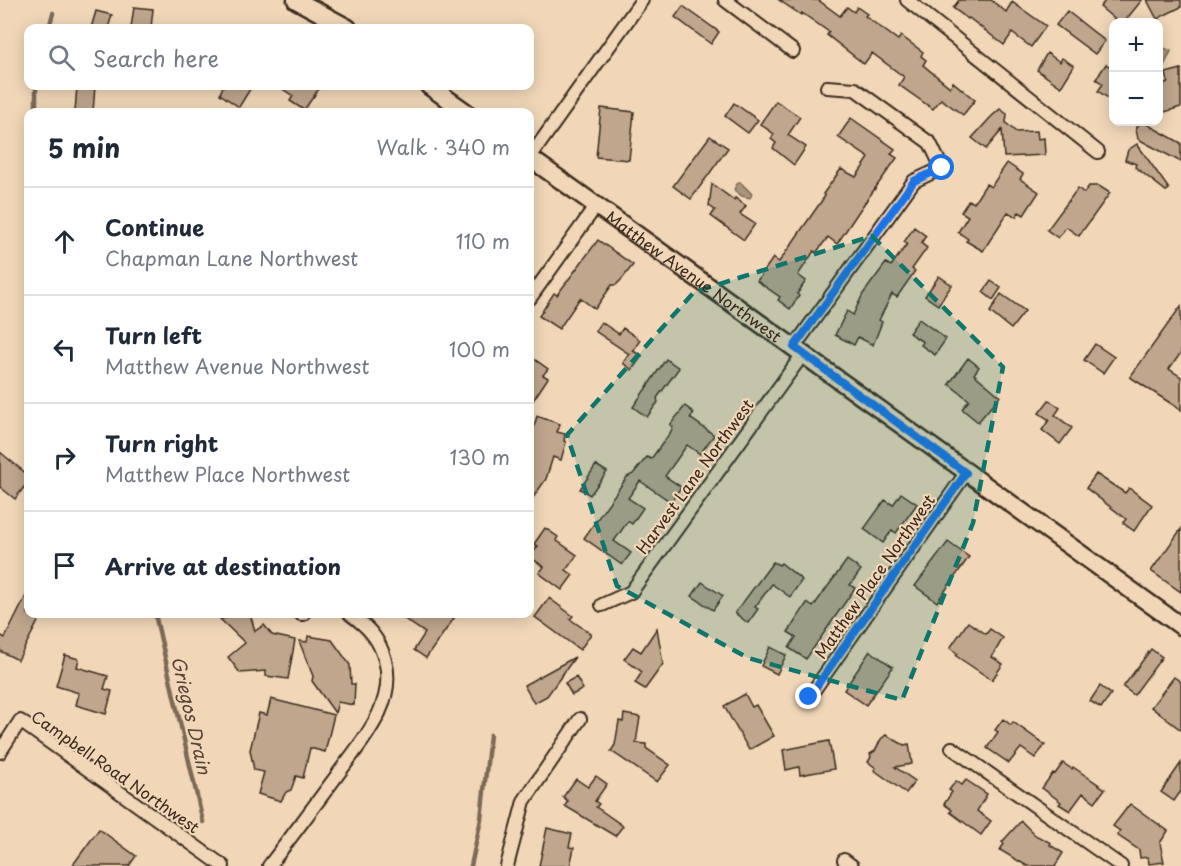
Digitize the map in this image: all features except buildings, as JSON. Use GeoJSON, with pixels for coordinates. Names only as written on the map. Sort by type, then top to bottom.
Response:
{"type":"FeatureCollection","features":[{"type":"Feature","properties":{"kind":"street"},"geometry":{"type":"LineString","coordinates":[[296,0],[341,24]]}},
{"type":"Feature","properties":{"kind":"street"},"geometry":{"type":"LineString","coordinates":[[534,151],[642,0]]}},
{"type":"Feature","properties":{"kind":"street"},"geometry":{"type":"LineString","coordinates":[[724,0],[794,51]]}},
{"type":"Feature","properties":{"kind":"street"},"geometry":{"type":"LineString","coordinates":[[907,0],[1098,152]]}},
{"type":"Feature","properties":{"kind":"street","name":"Harvest Lane Northwest"},"geometry":{"type":"LineString","coordinates":[[602,605],[631,592],[914,181],[942,168],[930,143],[855,89],[827,87]]}},
{"type":"Feature","properties":{"kind":"street"},"geometry":{"type":"LineString","coordinates":[[435,90],[460,108]]}},
{"type":"Feature","properties":{"kind":"street","name":"Matthew Avenue Northwest"},"geometry":{"type":"LineString","coordinates":[[534,160],[1181,626]]}},
{"type":"Feature","properties":{"kind":"street"},"geometry":{"type":"LineString","coordinates":[[534,292],[596,206]]}},
{"type":"Feature","properties":{"kind":"street","name":"Matthew Place Northwest"},"geometry":{"type":"LineString","coordinates":[[809,697],[966,473]]}},
{"type":"Feature","properties":{"kind":"street"},"geometry":{"type":"LineString","coordinates":[[269,866],[376,720],[385,700],[387,670],[383,653],[375,635],[355,618]]}},
{"type":"Feature","properties":{"kind":"street"},"geometry":{"type":"LineString","coordinates":[[507,866],[524,801],[580,719]]}},
{"type":"Feature","properties":{"kind":"street","name":"Campbell Road Northwest"},"geometry":{"type":"LineString","coordinates":[[0,752],[20,721],[223,866]]}},
{"type":"Feature","properties":{"kind":"street"},"geometry":{"type":"LineString","coordinates":[[952,748],[1120,866]]}},
{"type":"Feature","properties":{"kind":"highlighted area"},"geometry":{"type":"Polygon","coordinates":[[[872,236],[1003,367],[973,523],[902,700],[748,658],[617,586],[567,435],[694,292],[872,236]]]}},
{"type":"Feature","properties":{"kind":"shaded area"},"geometry":{"type":"Polygon","coordinates":[[[1163,47],[1171,51],[1163,68],[1163,47]]]}},
{"type":"Feature","properties":{"kind":"shaded area"},"geometry":{"type":"Polygon","coordinates":[[[740,182],[752,194],[750,198],[734,190],[740,182]]]}},
{"type":"Feature","properties":{"kind":"waterway","name":"Griegos Drain"},"geometry":{"type":"LineString","coordinates":[[50,24],[53,13]]}},
{"type":"Feature","properties":{"kind":"waterway","name":"Griegos Drain"},"geometry":{"type":"LineString","coordinates":[[36,90],[36,108]]}},
{"type":"Feature","properties":{"kind":"waterway","name":"Griegos Drain"},"geometry":{"type":"LineString","coordinates":[[156,618],[203,822]]}},
{"type":"Feature","properties":{"kind":"waterway"},"geometry":{"type":"LineString","coordinates":[[471,866],[481,819],[490,735]]}},
{"type":"Feature","properties":{"kind":"route"},"geometry":{"type":"LineString","coordinates":[[809,697],[966,473],[794,347],[914,181],[942,168]]}}]}
